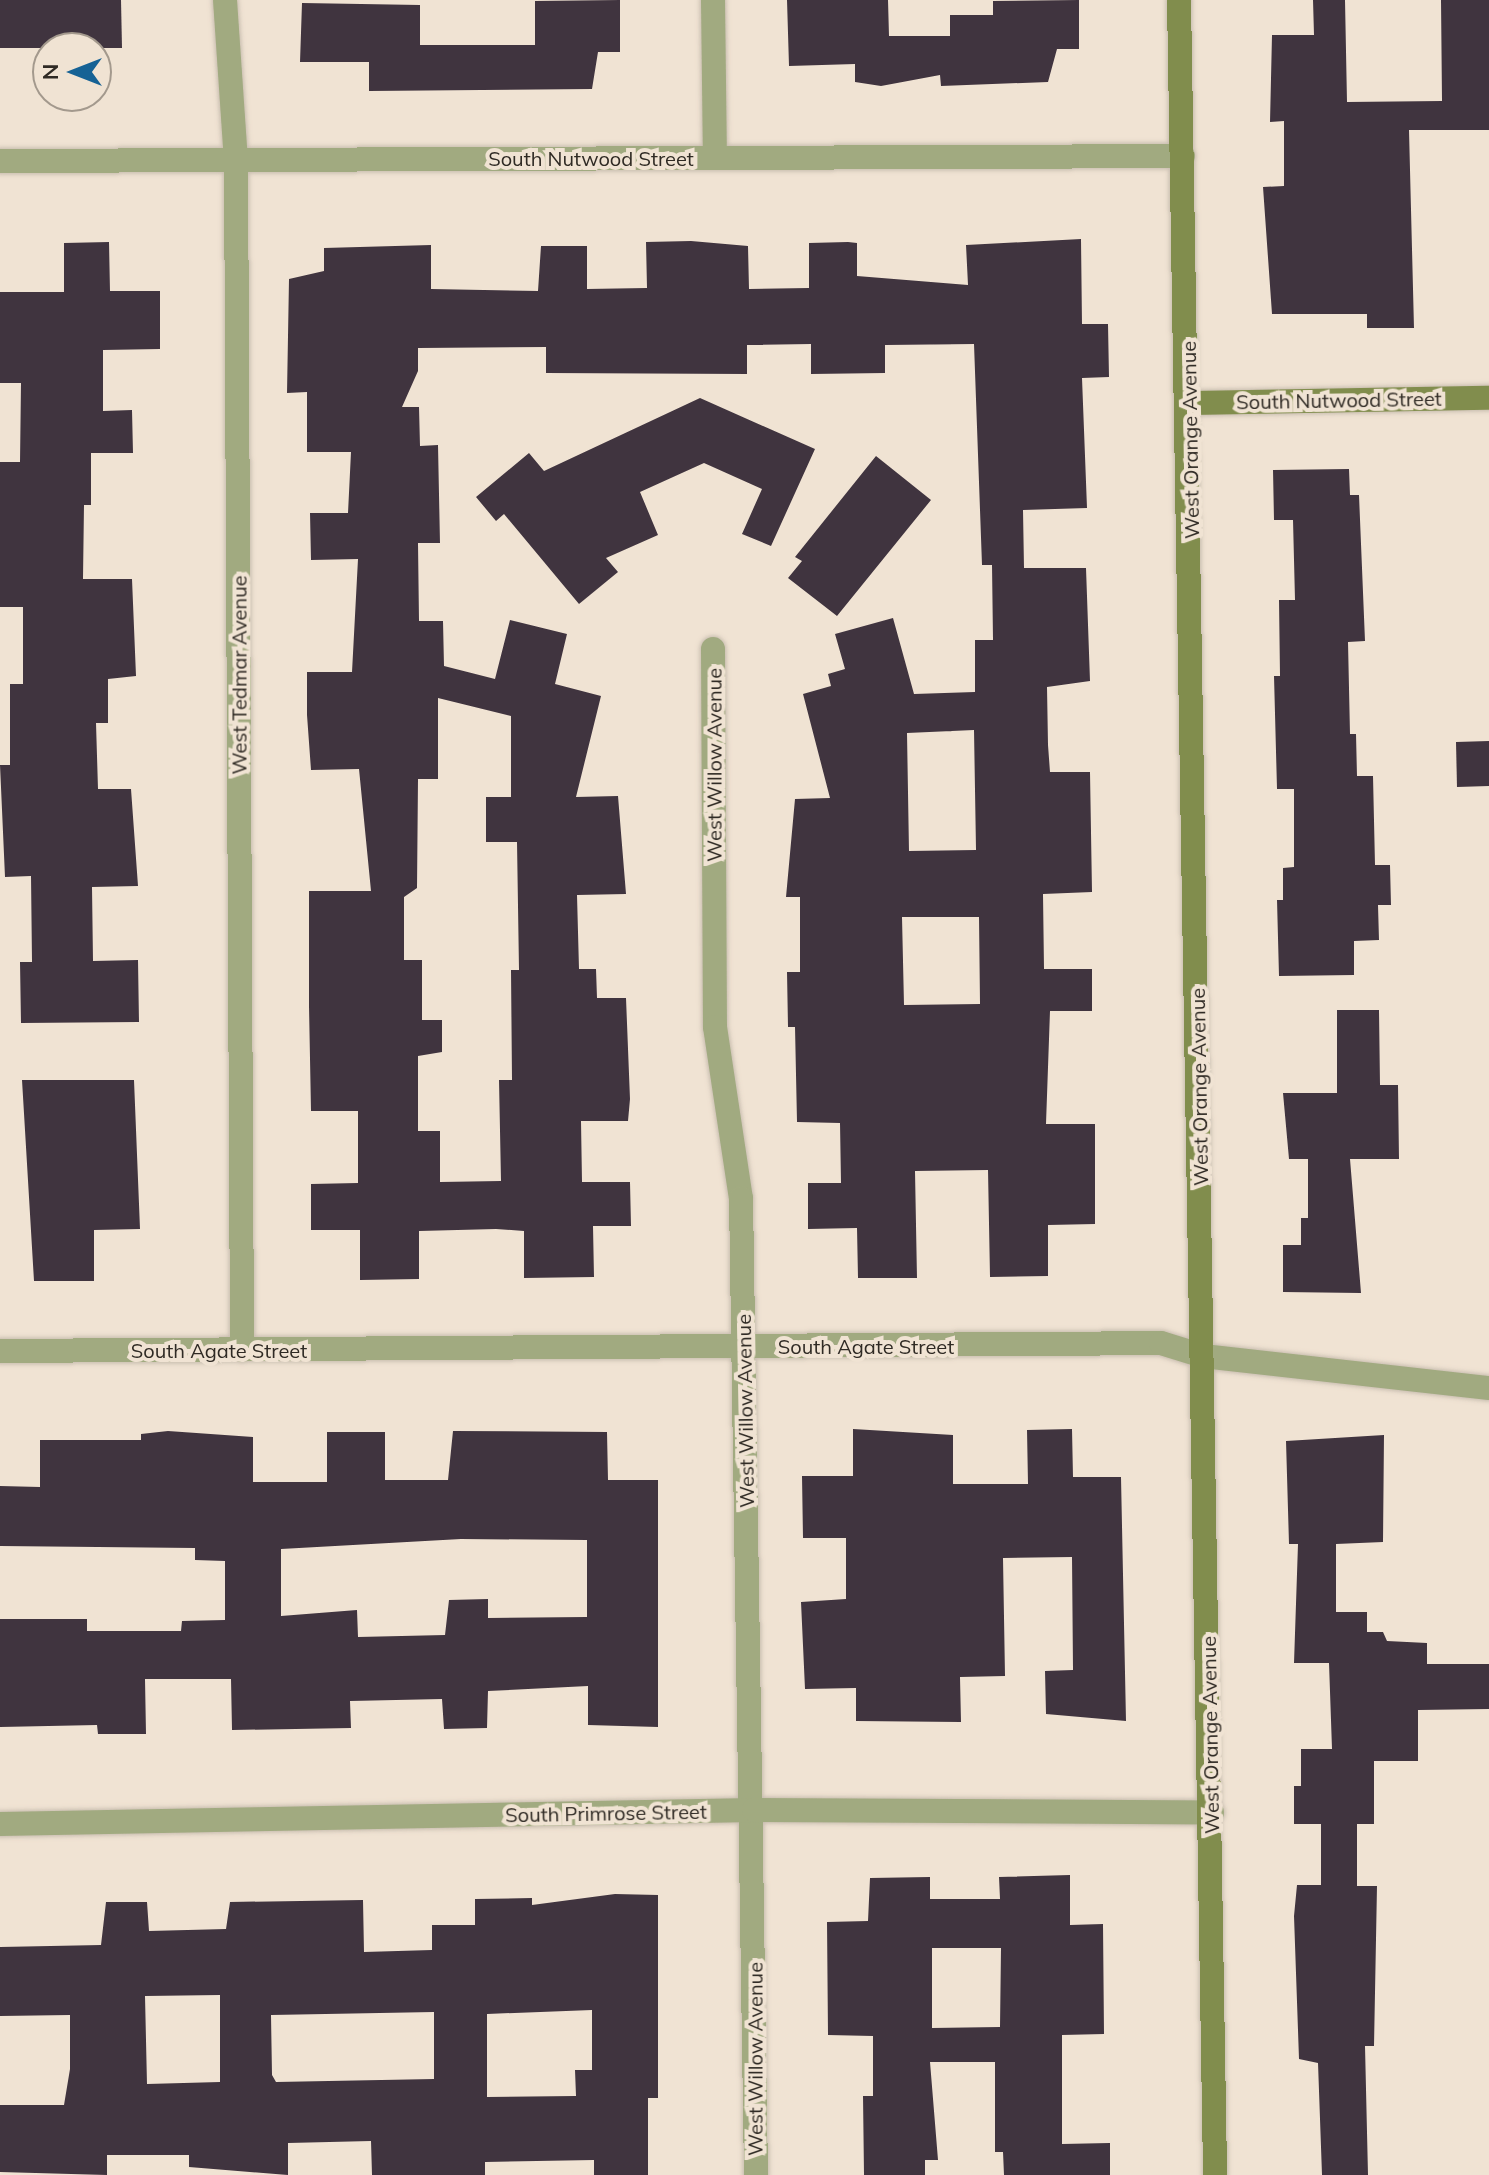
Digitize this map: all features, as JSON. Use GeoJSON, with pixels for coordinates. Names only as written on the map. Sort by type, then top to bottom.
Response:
{"type":"FeatureCollection","features":[{"type":"Feature","properties":{"kind":"street","name":"West Tedmar Avenue"},"geometry":{"type":"LineString","coordinates":[[225,0],[236,160],[242,1350]]}},
{"type":"Feature","properties":{"kind":"street"},"geometry":{"type":"LineString","coordinates":[[713,0],[715,157]]}},
{"type":"Feature","properties":{"kind":"street","name":"West Orange Avenue"},"geometry":{"type":"LineString","coordinates":[[1179,0],[1190,403],[1215,2175]]}},
{"type":"Feature","properties":{"kind":"street","name":"South Nutwood Street"},"geometry":{"type":"LineString","coordinates":[[0,161],[1183,156]]}},
{"type":"Feature","properties":{"kind":"street","name":"South Nutwood Street"},"geometry":{"type":"LineString","coordinates":[[1190,403],[1489,398]]}},
{"type":"Feature","properties":{"kind":"street","name":"West Willow Avenue"},"geometry":{"type":"LineString","coordinates":[[713,649],[715,1027],[741,1198],[754,1810],[756,2175]]}},
{"type":"Feature","properties":{"kind":"street","name":"South Agate Street"},"geometry":{"type":"LineString","coordinates":[[0,1351],[1161,1343],[1203,1356],[1489,1388]]}},
{"type":"Feature","properties":{"kind":"street","name":"South Primrose Street"},"geometry":{"type":"LineString","coordinates":[[0,1824],[754,1810],[1212,1812]]}},
{"type":"Feature","properties":{"kind":"building"},"geometry":{"type":"Polygon","coordinates":[[[0,0],[121,0],[122,48],[112,48],[112,32],[32,32],[32,48],[0,48],[0,0]]]}},
{"type":"Feature","properties":{"kind":"building"},"geometry":{"type":"Polygon","coordinates":[[[620,0],[620,52],[598,52],[592,89],[369,91],[369,62],[300,62],[302,3],[420,5],[420,45],[535,45],[535,1],[620,0]]]}},
{"type":"Feature","properties":{"kind":"building"},"geometry":{"type":"Polygon","coordinates":[[[787,0],[888,0],[889,36],[950,36],[950,15],[993,15],[993,1],[1079,0],[1079,49],[1057,49],[1048,82],[941,86],[940,75],[881,86],[855,82],[855,64],[789,66],[787,0]]]}},
{"type":"Feature","properties":{"kind":"building"},"geometry":{"type":"Polygon","coordinates":[[[1313,0],[1345,0],[1347,102],[1442,101],[1441,0],[1489,0],[1489,130],[1409,130],[1414,328],[1367,328],[1367,314],[1272,314],[1263,187],[1284,186],[1284,121],[1270,122],[1272,35],[1314,35],[1313,0]]]}},
{"type":"Feature","properties":{"kind":"building"},"geometry":{"type":"Polygon","coordinates":[[[1081,239],[1082,324],[1108,324],[1109,377],[1082,378],[1087,508],[1023,510],[1024,568],[1086,568],[1090,681],[1047,687],[1048,745],[1050,772],[1090,772],[1092,892],[1043,894],[1044,969],[1092,969],[1092,1011],[1050,1011],[1046,1124],[1095,1124],[1095,1224],[1048,1225],[1048,1276],[990,1277],[988,1170],[915,1171],[917,1278],[858,1278],[857,1228],[808,1229],[808,1183],[841,1183],[840,1123],[797,1122],[795,1027],[788,1027],[787,972],[800,972],[800,897],[786,897],[795,799],[830,798],[803,694],[831,686],[828,674],[845,669],[835,634],[893,618],[914,694],[975,692],[975,640],[993,640],[992,565],[982,565],[974,344],[885,345],[885,373],[811,374],[811,344],[747,345],[747,374],[546,373],[546,347],[418,348],[418,371],[402,407],[419,407],[420,446],[438,445],[440,543],[418,543],[419,621],[443,621],[444,666],[495,679],[510,620],[567,634],[555,684],[601,696],[576,797],[618,796],[626,894],[577,895],[579,969],[596,969],[597,998],[626,998],[630,1099],[628,1121],[581,1121],[582,1182],[630,1182],[631,1226],[593,1226],[594,1277],[524,1278],[524,1231],[496,1229],[419,1231],[419,1279],[360,1280],[360,1230],[311,1230],[311,1184],[358,1183],[358,1111],[311,1111],[309,1006],[309,891],[371,891],[359,769],[311,770],[307,715],[307,672],[352,672],[358,559],[311,560],[310,513],[348,513],[351,452],[307,452],[307,392],[287,393],[289,279],[324,271],[324,248],[431,245],[431,289],[538,291],[541,246],[587,246],[587,289],[647,288],[646,242],[691,241],[748,246],[749,289],[809,288],[809,243],[848,242],[857,243],[857,276],[968,285],[966,245],[1081,239]],[[438,698],[438,779],[418,779],[417,888],[404,897],[404,960],[422,960],[422,1020],[442,1020],[442,1052],[418,1056],[418,1131],[440,1131],[440,1182],[501,1181],[499,1080],[512,1080],[511,970],[519,970],[517,842],[486,842],[486,797],[511,797],[511,716],[438,698]],[[974,730],[907,733],[909,851],[976,850],[974,730]],[[902,917],[904,1005],[980,1004],[979,917],[902,917]]]}},
{"type":"Feature","properties":{"kind":"building"},"geometry":{"type":"Polygon","coordinates":[[[109,242],[110,291],[160,291],[160,349],[103,350],[103,411],[132,410],[133,453],[91,453],[91,505],[84,505],[83,579],[132,579],[136,676],[108,679],[108,723],[96,723],[98,789],[131,789],[138,886],[92,887],[93,961],[138,960],[139,1022],[21,1023],[20,962],[32,962],[31,876],[5,877],[0,765],[10,765],[10,684],[23,684],[23,607],[0,607],[0,462],[20,462],[21,383],[0,383],[0,292],[64,292],[64,243],[109,242]]]}},
{"type":"Feature","properties":{"kind":"building"},"geometry":{"type":"Polygon","coordinates":[[[700,398],[815,449],[771,546],[742,534],[762,489],[704,463],[640,492],[658,535],[606,558],[618,572],[579,604],[504,514],[496,521],[476,497],[529,453],[544,471],[700,398]]]}},
{"type":"Feature","properties":{"kind":"building"},"geometry":{"type":"Polygon","coordinates":[[[876,456],[931,500],[837,616],[788,578],[802,561],[795,557],[876,456]]]}},
{"type":"Feature","properties":{"kind":"building"},"geometry":{"type":"Polygon","coordinates":[[[1349,469],[1350,495],[1359,495],[1365,641],[1348,642],[1350,734],[1356,734],[1357,776],[1373,776],[1375,865],[1390,865],[1391,905],[1378,905],[1379,940],[1354,941],[1354,975],[1279,976],[1277,900],[1283,900],[1283,868],[1294,867],[1294,789],[1277,789],[1274,676],[1280,676],[1279,600],[1295,600],[1293,520],[1274,520],[1273,470],[1349,469]]]}},
{"type":"Feature","properties":{"kind":"building"},"geometry":{"type":"Polygon","coordinates":[[[1489,741],[1489,786],[1457,787],[1456,742],[1489,741]]]}},
{"type":"Feature","properties":{"kind":"building"},"geometry":{"type":"Polygon","coordinates":[[[1337,1010],[1379,1010],[1380,1085],[1398,1085],[1399,1159],[1350,1159],[1361,1293],[1283,1292],[1283,1245],[1301,1245],[1301,1218],[1308,1218],[1308,1159],[1289,1159],[1283,1093],[1337,1093],[1337,1010]]]}},
{"type":"Feature","properties":{"kind":"building"},"geometry":{"type":"Polygon","coordinates":[[[22,1080],[134,1080],[140,1229],[94,1230],[94,1281],[34,1281],[22,1080]]]}},
{"type":"Feature","properties":{"kind":"building"},"geometry":{"type":"Polygon","coordinates":[[[853,1429],[953,1435],[953,1484],[1028,1484],[1027,1430],[1072,1429],[1073,1477],[1121,1477],[1126,1721],[1046,1714],[1045,1671],[1073,1670],[1072,1557],[1003,1558],[1005,1676],[960,1677],[961,1722],[856,1721],[856,1688],[805,1689],[801,1602],[846,1599],[846,1538],[803,1538],[802,1476],[853,1476],[853,1429]]]}},
{"type":"Feature","properties":{"kind":"building"},"geometry":{"type":"Polygon","coordinates":[[[168,1431],[253,1437],[253,1482],[327,1482],[327,1432],[385,1432],[385,1480],[448,1480],[453,1431],[607,1432],[608,1480],[658,1480],[658,1727],[588,1725],[588,1686],[488,1691],[487,1728],[444,1729],[442,1699],[350,1701],[351,1728],[232,1730],[231,1679],[145,1679],[146,1734],[98,1734],[97,1725],[0,1727],[0,1619],[87,1619],[87,1631],[181,1631],[182,1621],[225,1620],[225,1561],[195,1560],[195,1548],[0,1546],[0,1486],[40,1487],[40,1440],[141,1440],[141,1434],[168,1431]],[[461,1539],[281,1549],[281,1616],[357,1610],[358,1637],[445,1635],[449,1600],[488,1599],[488,1618],[587,1617],[587,1540],[461,1539]]]}},
{"type":"Feature","properties":{"kind":"building"},"geometry":{"type":"Polygon","coordinates":[[[1384,1435],[1383,1542],[1336,1544],[1336,1612],[1367,1612],[1367,1632],[1383,1632],[1387,1641],[1427,1643],[1427,1664],[1489,1664],[1489,1709],[1418,1710],[1418,1761],[1374,1761],[1374,1824],[1357,1824],[1357,1886],[1377,1886],[1374,2046],[1365,2046],[1368,2175],[1322,2175],[1318,2063],[1299,2059],[1294,1916],[1297,1885],[1321,1885],[1321,1824],[1294,1824],[1294,1786],[1301,1786],[1301,1749],[1332,1749],[1329,1663],[1294,1663],[1298,1544],[1289,1544],[1286,1441],[1384,1435]]]}},
{"type":"Feature","properties":{"kind":"building"},"geometry":{"type":"Polygon","coordinates":[[[1070,1875],[1070,1925],[1103,1924],[1104,2034],[1062,2035],[1062,2144],[1110,2143],[1110,2175],[1004,2175],[1003,2152],[995,2152],[995,2062],[930,2062],[938,2160],[925,2160],[925,2175],[864,2175],[863,2096],[873,2096],[873,2036],[828,2035],[827,1922],[868,1921],[870,1878],[930,1877],[930,1899],[1000,1899],[999,1877],[1070,1875]],[[932,1948],[932,2028],[1000,2027],[1001,1948],[932,1948]]]}},
{"type":"Feature","properties":{"kind":"building"},"geometry":{"type":"Polygon","coordinates":[[[615,1894],[658,1895],[658,2098],[648,2098],[648,2175],[594,2175],[594,2160],[485,2162],[485,2175],[372,2175],[371,2141],[288,2143],[288,2175],[189,2167],[189,2155],[107,2155],[107,2175],[0,2172],[0,2105],[64,2105],[70,2069],[70,2015],[0,2016],[0,1947],[101,1945],[106,1902],[147,1902],[149,1931],[226,1929],[230,1902],[363,1900],[364,1952],[432,1950],[432,1925],[475,1925],[475,1899],[532,1898],[532,1905],[615,1894]],[[220,1995],[145,1996],[147,2084],[220,2082],[220,1995]],[[592,2010],[487,2014],[487,2097],[576,2096],[575,2070],[592,2070],[592,2010]],[[434,2012],[271,2015],[272,2075],[276,2082],[434,2079],[434,2012]]]}}]}
